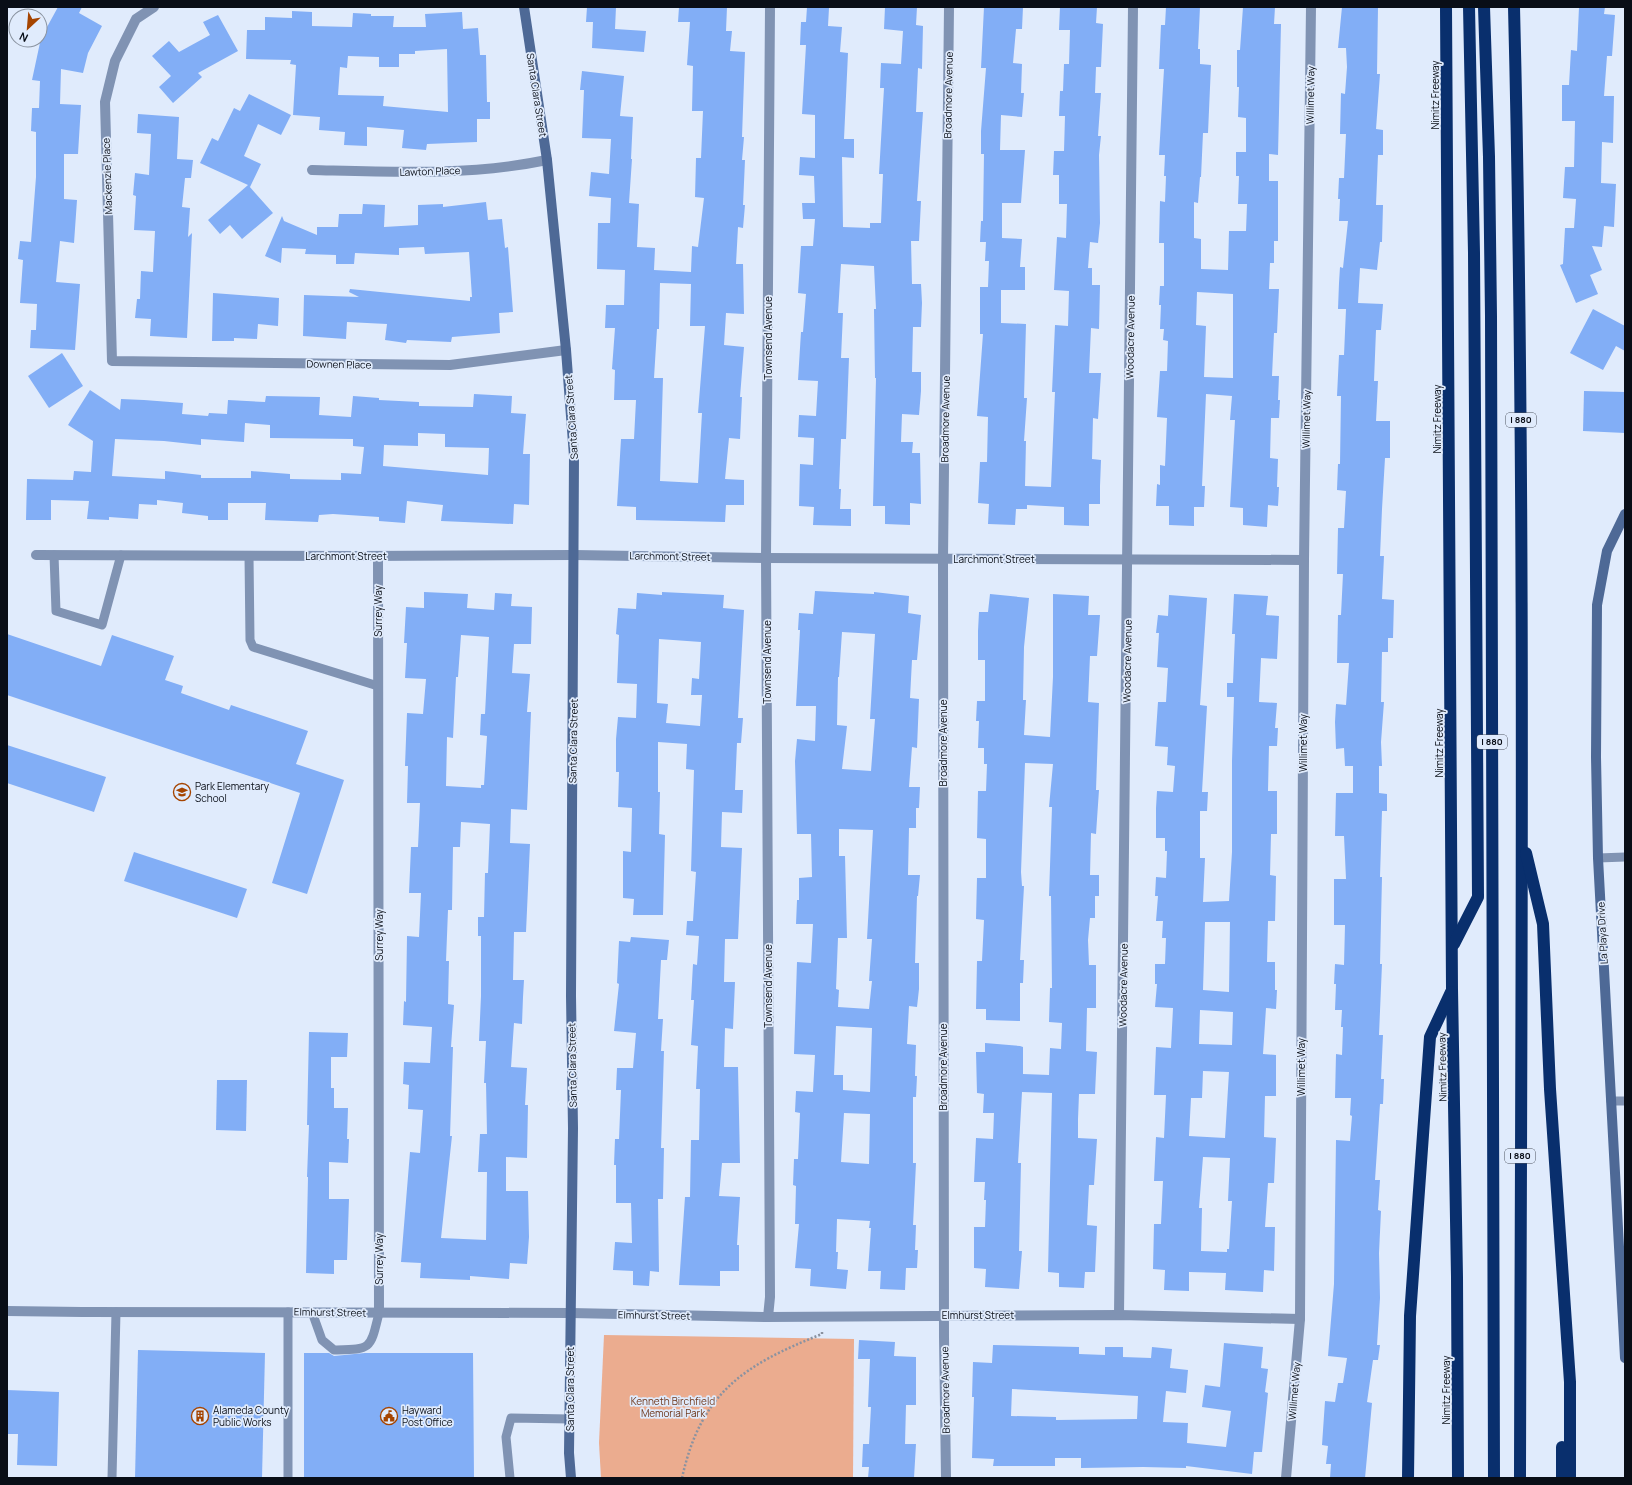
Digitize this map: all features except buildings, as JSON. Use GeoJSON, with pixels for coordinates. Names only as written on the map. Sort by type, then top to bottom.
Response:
{"type":"FeatureCollection","features":[{"type":"Feature","properties":{"kind":"highway","name":"Nimitz Freeway"},"geometry":{"type":"LineString","coordinates":[[1446,7],[1452,989],[1458,1284],[1458,1478]]}},
{"type":"Feature","properties":{"kind":"highway","name":"I 880"},"geometry":{"type":"LineString","coordinates":[[1452,947],[1478,897],[1474,261],[1469,7]]}},
{"type":"Feature","properties":{"kind":"highway","name":"I 880"},"geometry":{"type":"LineString","coordinates":[[1484,7],[1489,157],[1491,316],[1494,1478]]}},
{"type":"Feature","properties":{"kind":"highway","name":"I 880"},"geometry":{"type":"LineString","coordinates":[[1514,7],[1520,243],[1520,1478]]}},
{"type":"Feature","properties":{"kind":"highway"},"geometry":{"type":"LineString","coordinates":[[1521,834],[1543,924],[1550,1089],[1570,1382],[1570,1478]]}},
{"type":"Feature","properties":{"kind":"highway"},"geometry":{"type":"LineString","coordinates":[[1408,1478],[1410,1316],[1430,1037],[1452,989]]}},
{"type":"Feature","properties":{"kind":"highway"},"geometry":{"type":"LineString","coordinates":[[1561,1247],[1563,1316],[1562,1478]]}},
{"type":"Feature","properties":{"kind":"main road","name":"Santa Clara Street"},"geometry":{"type":"LineString","coordinates":[[524,7],[547,160],[566,350],[574,456],[571,880],[573,1128],[570,1419],[571,1478]]}},
{"type":"Feature","properties":{"kind":"main road","name":"La Playa Drive"},"geometry":{"type":"LineString","coordinates":[[1625,514],[1607,552],[1597,605],[1596,802],[1611,1101],[1624,1307],[1625,1358]]}},
{"type":"Feature","properties":{"kind":"street","name":"Mackenzie Place"},"geometry":{"type":"LineString","coordinates":[[112,361],[105,102],[118,54],[136,20],[154,7]]}},
{"type":"Feature","properties":{"kind":"street","name":"Townsend Avenue"},"geometry":{"type":"LineString","coordinates":[[768,1317],[770,1289],[766,558],[770,7]]}},
{"type":"Feature","properties":{"kind":"street","name":"Broadmore Avenue"},"geometry":{"type":"LineString","coordinates":[[946,1478],[944,1337],[943,559],[949,7]]}},
{"type":"Feature","properties":{"kind":"street","name":"Woodacre Avenue"},"geometry":{"type":"LineString","coordinates":[[1119,1314],[1134,7]]}},
{"type":"Feature","properties":{"kind":"street","name":"Willimet Way"},"geometry":{"type":"LineString","coordinates":[[1286,1478],[1300,1319],[1304,560],[1311,7]]}},
{"type":"Feature","properties":{"kind":"street","name":"Lawton Place"},"geometry":{"type":"LineString","coordinates":[[312,170],[430,173],[527,164],[547,160]]}},
{"type":"Feature","properties":{"kind":"street","name":"Downen Place"},"geometry":{"type":"LineString","coordinates":[[112,361],[450,365],[566,350]]}},
{"type":"Feature","properties":{"kind":"street","name":"Larchmont Street"},"geometry":{"type":"LineString","coordinates":[[36,555],[574,555],[766,558],[1304,560]]}},
{"type":"Feature","properties":{"kind":"street","name":"Surrey Way"},"geometry":{"type":"LineString","coordinates":[[378,556],[379,1313]]}},
{"type":"Feature","properties":{"kind":"street","name":"Elmhurst Street"},"geometry":{"type":"LineString","coordinates":[[7,1311],[571,1313],[768,1317],[1119,1314],[1300,1319]]}},
{"type":"Feature","properties":{"kind":"lane"},"geometry":{"type":"LineString","coordinates":[[54,555],[56,611],[102,625],[121,555]]}},
{"type":"Feature","properties":{"kind":"lane"},"geometry":{"type":"LineString","coordinates":[[249,556],[250,640],[253,647],[378,686]]}},
{"type":"Feature","properties":{"kind":"lane"},"geometry":{"type":"LineString","coordinates":[[1598,858],[1625,857]]}},
{"type":"Feature","properties":{"kind":"lane"},"geometry":{"type":"LineString","coordinates":[[1611,1101],[1625,1101]]}},
{"type":"Feature","properties":{"kind":"lane"},"geometry":{"type":"LineString","coordinates":[[112,1478],[116,1312]]}},
{"type":"Feature","properties":{"kind":"lane"},"geometry":{"type":"LineString","coordinates":[[288,1312],[288,1478]]}},
{"type":"Feature","properties":{"kind":"lane"},"geometry":{"type":"LineString","coordinates":[[312,1312],[322,1340],[334,1350],[362,1349],[373,1340],[379,1313]]}},
{"type":"Feature","properties":{"kind":"lane"},"geometry":{"type":"LineString","coordinates":[[510,1478],[506,1438],[511,1418],[570,1419]]}},
{"type":"Feature","properties":{"kind":"path"},"geometry":{"type":"LineString","coordinates":[[682,1478],[688,1452],[700,1424],[719,1395],[747,1370],[772,1355],[822,1334],[822,1317]]}},
{"type":"Feature","properties":{"kind":"green space","name":"Kenneth Birchfield Memorial Park"},"geometry":{"type":"Polygon","coordinates":[[[604,1335],[854,1339],[853,1478],[601,1478],[599,1443],[604,1335]]]}},
{"type":"Feature","properties":{"kind":"place","name":"Park Elementary School"},"geometry":{"type":"Point","coordinates":[182,792]}},
{"type":"Feature","properties":{"kind":"place","name":"Alameda County Public Works"},"geometry":{"type":"Point","coordinates":[200,1416]}},
{"type":"Feature","properties":{"kind":"place","name":"Hayward Post Office"},"geometry":{"type":"Point","coordinates":[389,1416]}}]}
